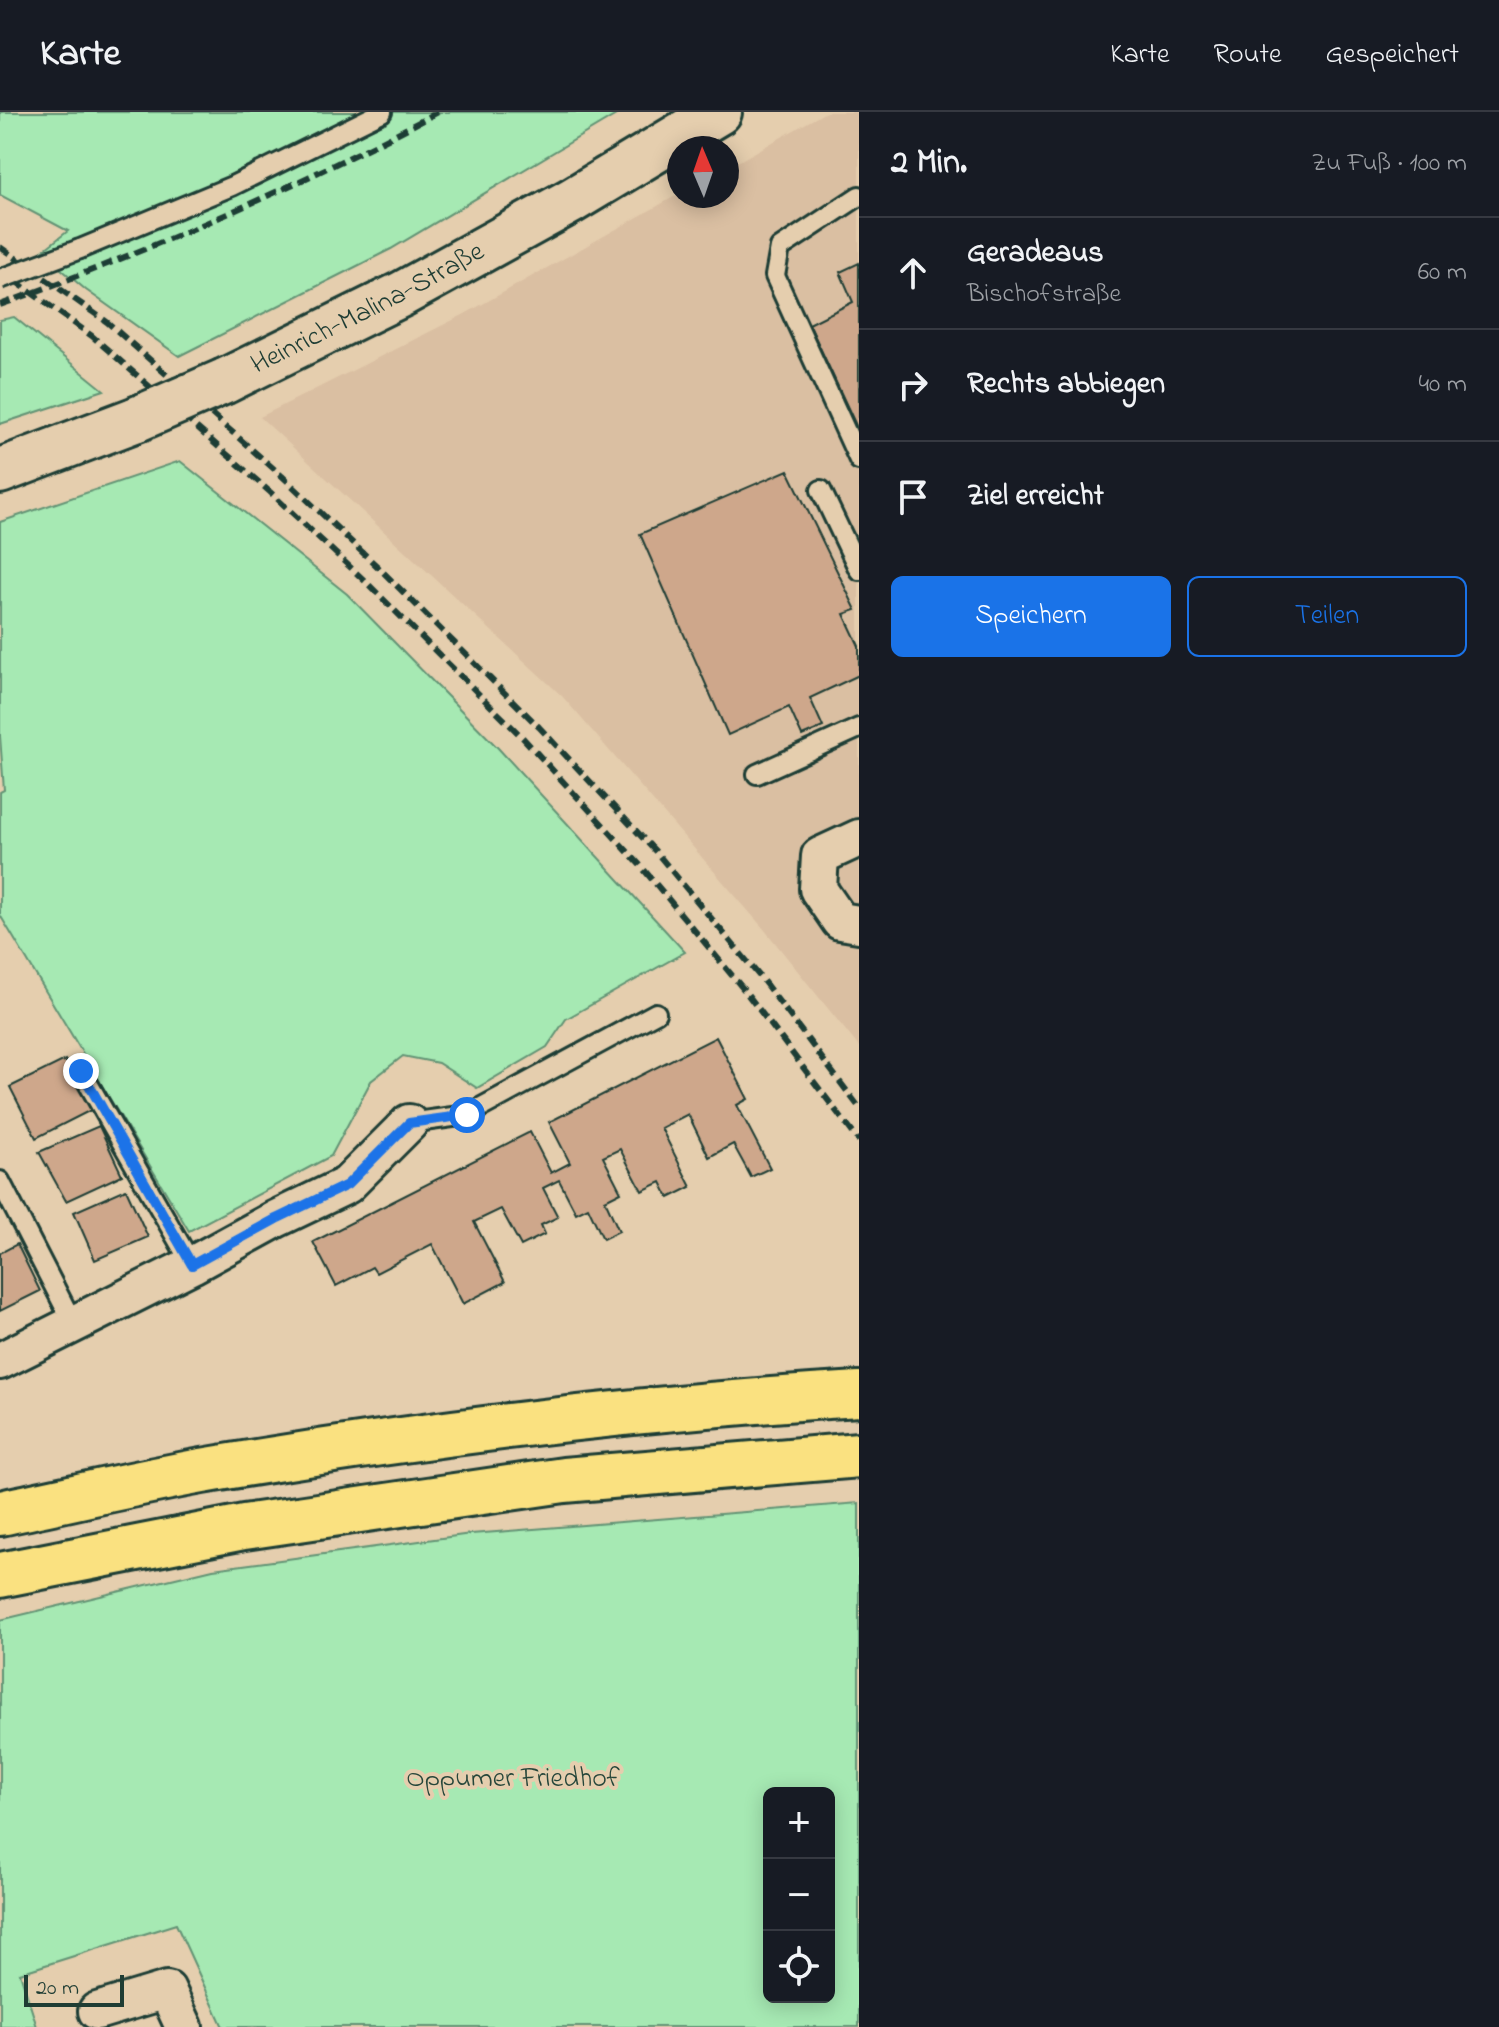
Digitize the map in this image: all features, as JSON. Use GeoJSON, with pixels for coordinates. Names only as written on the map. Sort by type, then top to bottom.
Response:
{"type":"FeatureCollection","features":[{"type":"Feature","properties":{"kind":"highway"},"geometry":{"type":"LineString","coordinates":[[0,1513],[201,1472],[395,1442],[594,1415],[853,1394]]}},
{"type":"Feature","properties":{"kind":"highway"},"geometry":{"type":"LineString","coordinates":[[0,1575],[244,1527],[564,1480],[859,1455]]}},
{"type":"Feature","properties":{"kind":"main road","name":"Heinrich-Malina-Straße"},"geometry":{"type":"LineString","coordinates":[[0,471],[137,419],[225,381],[415,287],[571,201],[719,112]]}},
{"type":"Feature","properties":{"kind":"street"},"geometry":{"type":"LineString","coordinates":[[859,838],[820,856],[818,889],[840,921],[859,924]]}},
{"type":"Feature","properties":{"kind":"street"},"geometry":{"type":"LineString","coordinates":[[0,1361],[347,1185],[409,1123]]}},
{"type":"Feature","properties":{"kind":"street"},"geometry":{"type":"LineString","coordinates":[[97,2011],[167,1990],[184,2027]]}},
{"type":"Feature","properties":{"kind":"lane"},"geometry":{"type":"LineString","coordinates":[[0,279],[232,186],[382,112]]}},
{"type":"Feature","properties":{"kind":"lane"},"geometry":{"type":"LineString","coordinates":[[859,196],[780,248],[775,276],[859,460]]}},
{"type":"Feature","properties":{"kind":"lane"},"geometry":{"type":"LineString","coordinates":[[821,490],[859,570]]}},
{"type":"Feature","properties":{"kind":"lane"},"geometry":{"type":"LineString","coordinates":[[757,774],[859,728]]}},
{"type":"Feature","properties":{"kind":"lane"},"geometry":{"type":"LineString","coordinates":[[409,1123],[467,1115],[656,1013]]}},
{"type":"Feature","properties":{"kind":"lane"},"geometry":{"type":"LineString","coordinates":[[81,1071],[192,1265]]}},
{"type":"Feature","properties":{"kind":"lane"},"geometry":{"type":"LineString","coordinates":[[0,1181],[74,1325]]}},
{"type":"Feature","properties":{"kind":"shaded area"},"geometry":{"type":"Polygon","coordinates":[[[826,112],[859,112],[859,1047],[764,929],[562,696],[260,417],[463,315],[667,201],[667,208],[739,208],[739,161],[826,112]]]}},
{"type":"Feature","properties":{"kind":"green space"},"geometry":{"type":"Polygon","coordinates":[[[0,112],[621,112],[391,249],[179,356],[86,290],[41,252],[68,231],[0,195],[0,112]]]}},
{"type":"Feature","properties":{"kind":"green space"},"geometry":{"type":"Polygon","coordinates":[[[14,317],[104,390],[0,424],[0,320],[14,317]]]}},
{"type":"Feature","properties":{"kind":"green space"},"geometry":{"type":"Polygon","coordinates":[[[180,461],[347,594],[498,748],[685,952],[566,1019],[547,1047],[477,1088],[438,1063],[403,1056],[371,1081],[331,1156],[189,1231],[0,915],[0,792],[4,790],[0,736],[0,522],[180,461]]]}},
{"type":"Feature","properties":{"kind":"green space","name":"Oppumer Friedhof"},"geometry":{"type":"Polygon","coordinates":[[[859,1503],[859,2027],[223,2027],[176,1924],[20,1973],[37,2027],[0,2027],[0,1620],[213,1569],[471,1534],[859,1503]]]}},
{"type":"Feature","properties":{"kind":"building"},"geometry":{"type":"Polygon","coordinates":[[[859,263],[859,432],[809,324],[853,302],[840,272],[859,263]]]}},
{"type":"Feature","properties":{"kind":"building"},"geometry":{"type":"Polygon","coordinates":[[[788,470],[856,610],[844,614],[859,646],[859,675],[810,698],[823,727],[802,736],[789,707],[728,735],[640,534],[788,470]]]}},
{"type":"Feature","properties":{"kind":"building"},"geometry":{"type":"Polygon","coordinates":[[[716,1037],[748,1099],[737,1105],[770,1168],[751,1177],[733,1144],[709,1157],[688,1114],[661,1128],[691,1187],[669,1198],[661,1182],[642,1191],[620,1149],[603,1157],[621,1192],[605,1200],[619,1231],[603,1239],[588,1207],[576,1213],[559,1180],[543,1188],[558,1217],[541,1225],[545,1234],[521,1246],[501,1209],[474,1222],[505,1282],[463,1304],[432,1244],[376,1273],[372,1267],[336,1286],[313,1242],[530,1132],[551,1173],[570,1163],[549,1122],[716,1037]]]}},
{"type":"Feature","properties":{"kind":"building"},"geometry":{"type":"Polygon","coordinates":[[[65,1060],[91,1110],[36,1138],[10,1087],[65,1060]]]}},
{"type":"Feature","properties":{"kind":"building"},"geometry":{"type":"Polygon","coordinates":[[[99,1126],[122,1175],[66,1201],[39,1152],[99,1126]]]}},
{"type":"Feature","properties":{"kind":"building"},"geometry":{"type":"Polygon","coordinates":[[[126,1189],[148,1237],[95,1260],[74,1212],[126,1189]]]}},
{"type":"Feature","properties":{"kind":"building"},"geometry":{"type":"Polygon","coordinates":[[[17,1244],[40,1291],[0,1311],[0,1253],[17,1244]]]}},
{"type":"Feature","properties":{"kind":"railway"},"geometry":{"type":"LineString","coordinates":[[0,305],[222,216],[438,112]]}},
{"type":"Feature","properties":{"kind":"railway"},"geometry":{"type":"LineString","coordinates":[[0,247],[107,322],[282,476],[539,727],[656,852],[761,978],[859,1107]]}},
{"type":"Feature","properties":{"kind":"railway"},"geometry":{"type":"LineString","coordinates":[[0,270],[92,336],[270,492],[523,738],[640,865],[745,991],[859,1141]]}},
{"type":"Feature","properties":{"kind":"route"},"geometry":{"type":"LineString","coordinates":[[81,1071],[192,1265],[347,1185],[409,1123],[467,1115]]}}]}
